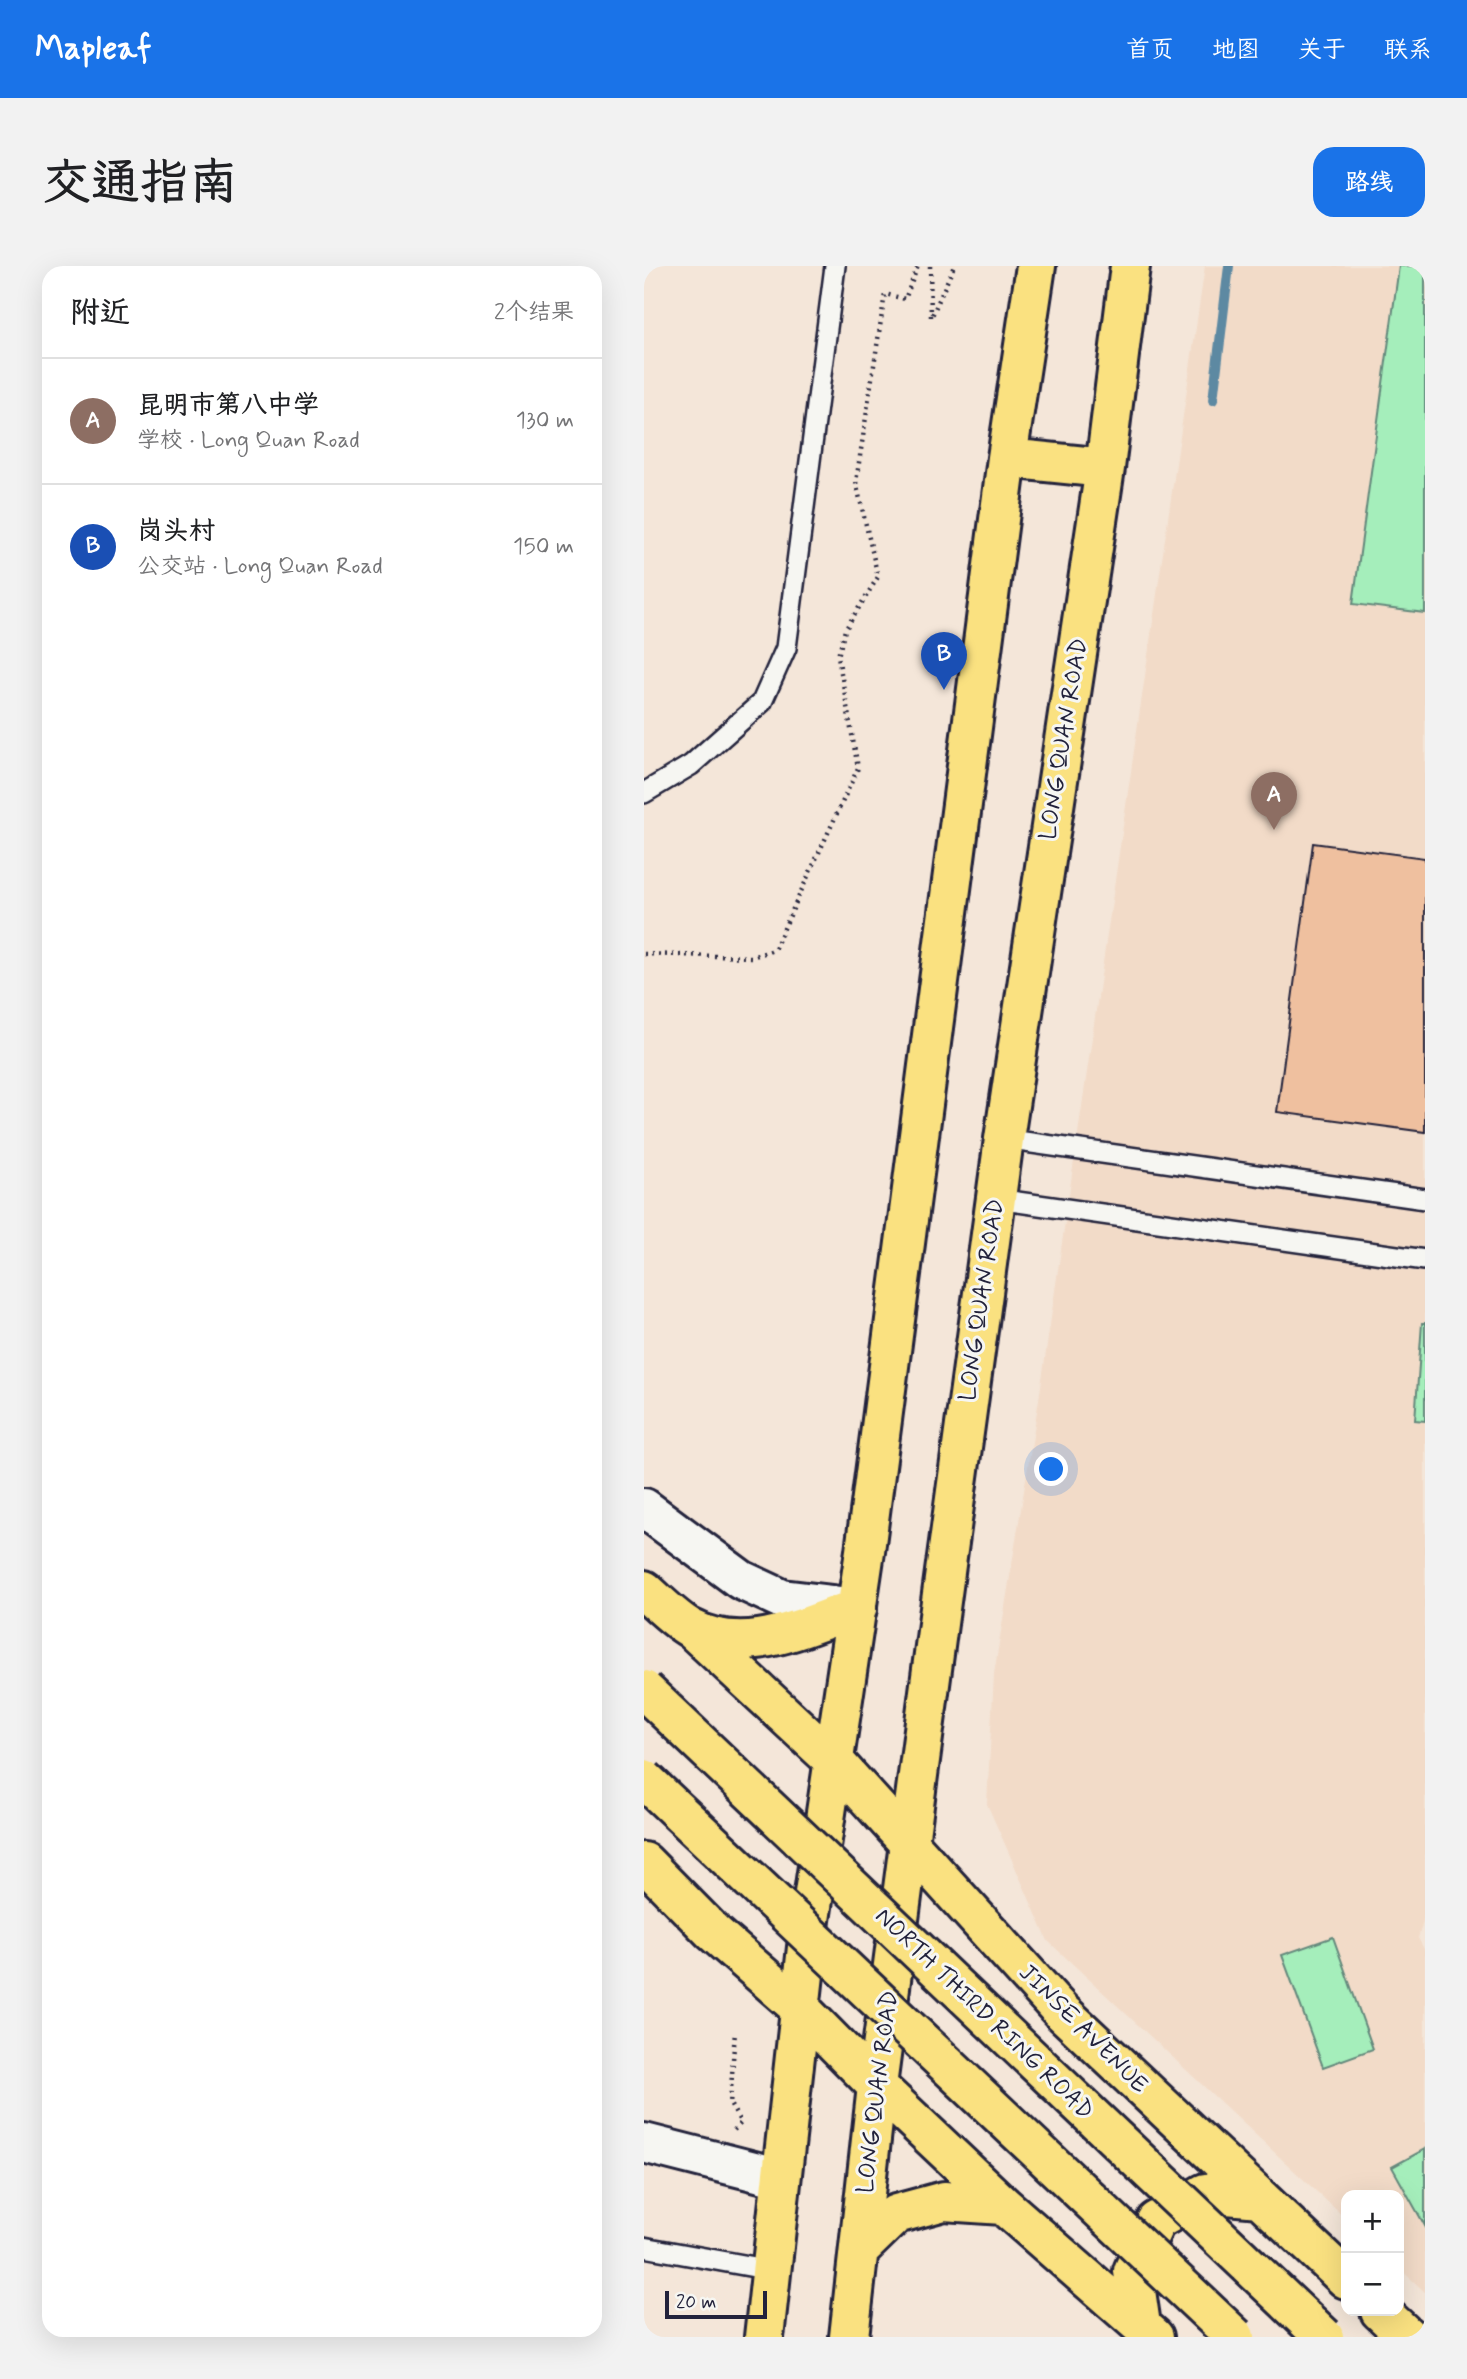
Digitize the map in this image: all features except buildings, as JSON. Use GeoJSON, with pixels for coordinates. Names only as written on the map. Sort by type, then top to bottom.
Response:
{"type":"FeatureCollection","features":[{"type":"Feature","properties":{"kind":"main road"},"geometry":{"type":"LineString","coordinates":[[764,2337],[810,1920],[836,1763],[1007,458],[1036,266]]}},
{"type":"Feature","properties":{"kind":"main road","name":"LONG QUAN ROAD"},"geometry":{"type":"LineString","coordinates":[[849,2337],[908,1844],[1004,1139],[1104,468],[1130,266]]}},
{"type":"Feature","properties":{"kind":"main road"},"geometry":{"type":"LineString","coordinates":[[1007,458],[1104,468]]}},
{"type":"Feature","properties":{"kind":"main road","name":"JINSE AVENUE"},"geometry":{"type":"LineString","coordinates":[[644,1590],[690,1628],[836,1763],[1061,2011],[1341,2274]]}},
{"type":"Feature","properties":{"kind":"main road"},"geometry":{"type":"LineString","coordinates":[[690,1628],[724,1640],[754,1641],[793,1632],[857,1608]]}},
{"type":"Feature","properties":{"kind":"main road","name":"NORTH THIRD RING ROAD"},"geometry":{"type":"LineString","coordinates":[[644,1690],[1324,2337]]}},
{"type":"Feature","properties":{"kind":"main road"},"geometry":{"type":"LineString","coordinates":[[644,1779],[1235,2337]]}},
{"type":"Feature","properties":{"kind":"main road"},"geometry":{"type":"LineString","coordinates":[[644,1862],[713,1932],[802,2010],[877,2086],[1003,2205],[1148,2331]]}},
{"type":"Feature","properties":{"kind":"main road"},"geometry":{"type":"LineString","coordinates":[[1148,2331],[1133,2271],[1156,2221],[1205,2193],[1260,2198]]}},
{"type":"Feature","properties":{"kind":"main road"},"geometry":{"type":"LineString","coordinates":[[860,2248],[897,2214],[944,2201],[1003,2205]]}},
{"type":"Feature","properties":{"kind":"main road"},"geometry":{"type":"LineString","coordinates":[[1385,2316],[1408,2337]]}},
{"type":"Feature","properties":{"kind":"street"},"geometry":{"type":"LineString","coordinates":[[644,1508],[741,1580],[782,1599],[857,1608]]}},
{"type":"Feature","properties":{"kind":"street"},"geometry":{"type":"LineString","coordinates":[[644,2144],[781,2178]]}},
{"type":"Feature","properties":{"kind":"lane"},"geometry":{"type":"LineString","coordinates":[[644,793],[691,765],[762,702],[786,648],[835,266]]}},
{"type":"Feature","properties":{"kind":"lane"},"geometry":{"type":"LineString","coordinates":[[1004,1139],[1425,1199]]}},
{"type":"Feature","properties":{"kind":"lane"},"geometry":{"type":"LineString","coordinates":[[996,1199],[1425,1261]]}},
{"type":"Feature","properties":{"kind":"lane"},"geometry":{"type":"LineString","coordinates":[[644,2247],[771,2270]]}},
{"type":"Feature","properties":{"kind":"path"},"geometry":{"type":"LineString","coordinates":[[644,954],[751,957],[774,950],[858,768],[838,656],[845,630],[878,577],[856,482],[885,294],[905,299],[918,266]]}},
{"type":"Feature","properties":{"kind":"path"},"geometry":{"type":"LineString","coordinates":[[930,266],[931,318],[954,266]]}},
{"type":"Feature","properties":{"kind":"path"},"geometry":{"type":"LineString","coordinates":[[735,2031],[730,2104],[741,2123]]}},
{"type":"Feature","properties":{"kind":"shaded area"},"geometry":{"type":"Polygon","coordinates":[[[1205,266],[1425,266],[1425,1914],[1418,1938],[1425,1951],[1425,2292],[1404,2273],[1404,2190],[1341,2190],[1341,2214],[1048,1941],[987,1804],[994,1674],[1040,1393],[1205,266]]]}},
{"type":"Feature","properties":{"kind":"green space"},"geometry":{"type":"Polygon","coordinates":[[[1399,266],[1425,266],[1425,613],[1353,604],[1399,266]]]}},
{"type":"Feature","properties":{"kind":"green space"},"geometry":{"type":"Polygon","coordinates":[[[1422,1323],[1425,1323],[1425,1421],[1415,1420],[1422,1323]]]}},
{"type":"Feature","properties":{"kind":"green space"},"geometry":{"type":"Polygon","coordinates":[[[1333,1937],[1373,2049],[1323,2067],[1282,1955],[1333,1937]]]}},
{"type":"Feature","properties":{"kind":"green space"},"geometry":{"type":"Polygon","coordinates":[[[1425,2149],[1425,2226],[1392,2167],[1425,2149]]]}},
{"type":"Feature","properties":{"kind":"waterway"},"geometry":{"type":"LineString","coordinates":[[1213,400],[1229,266]]}},
{"type":"Feature","properties":{"kind":"place","name":"岗头村"},"geometry":{"type":"Point","coordinates":[944,690]}},
{"type":"Feature","properties":{"kind":"place","name":"昆明市第八中学"},"geometry":{"type":"Point","coordinates":[1274,830]}}]}
